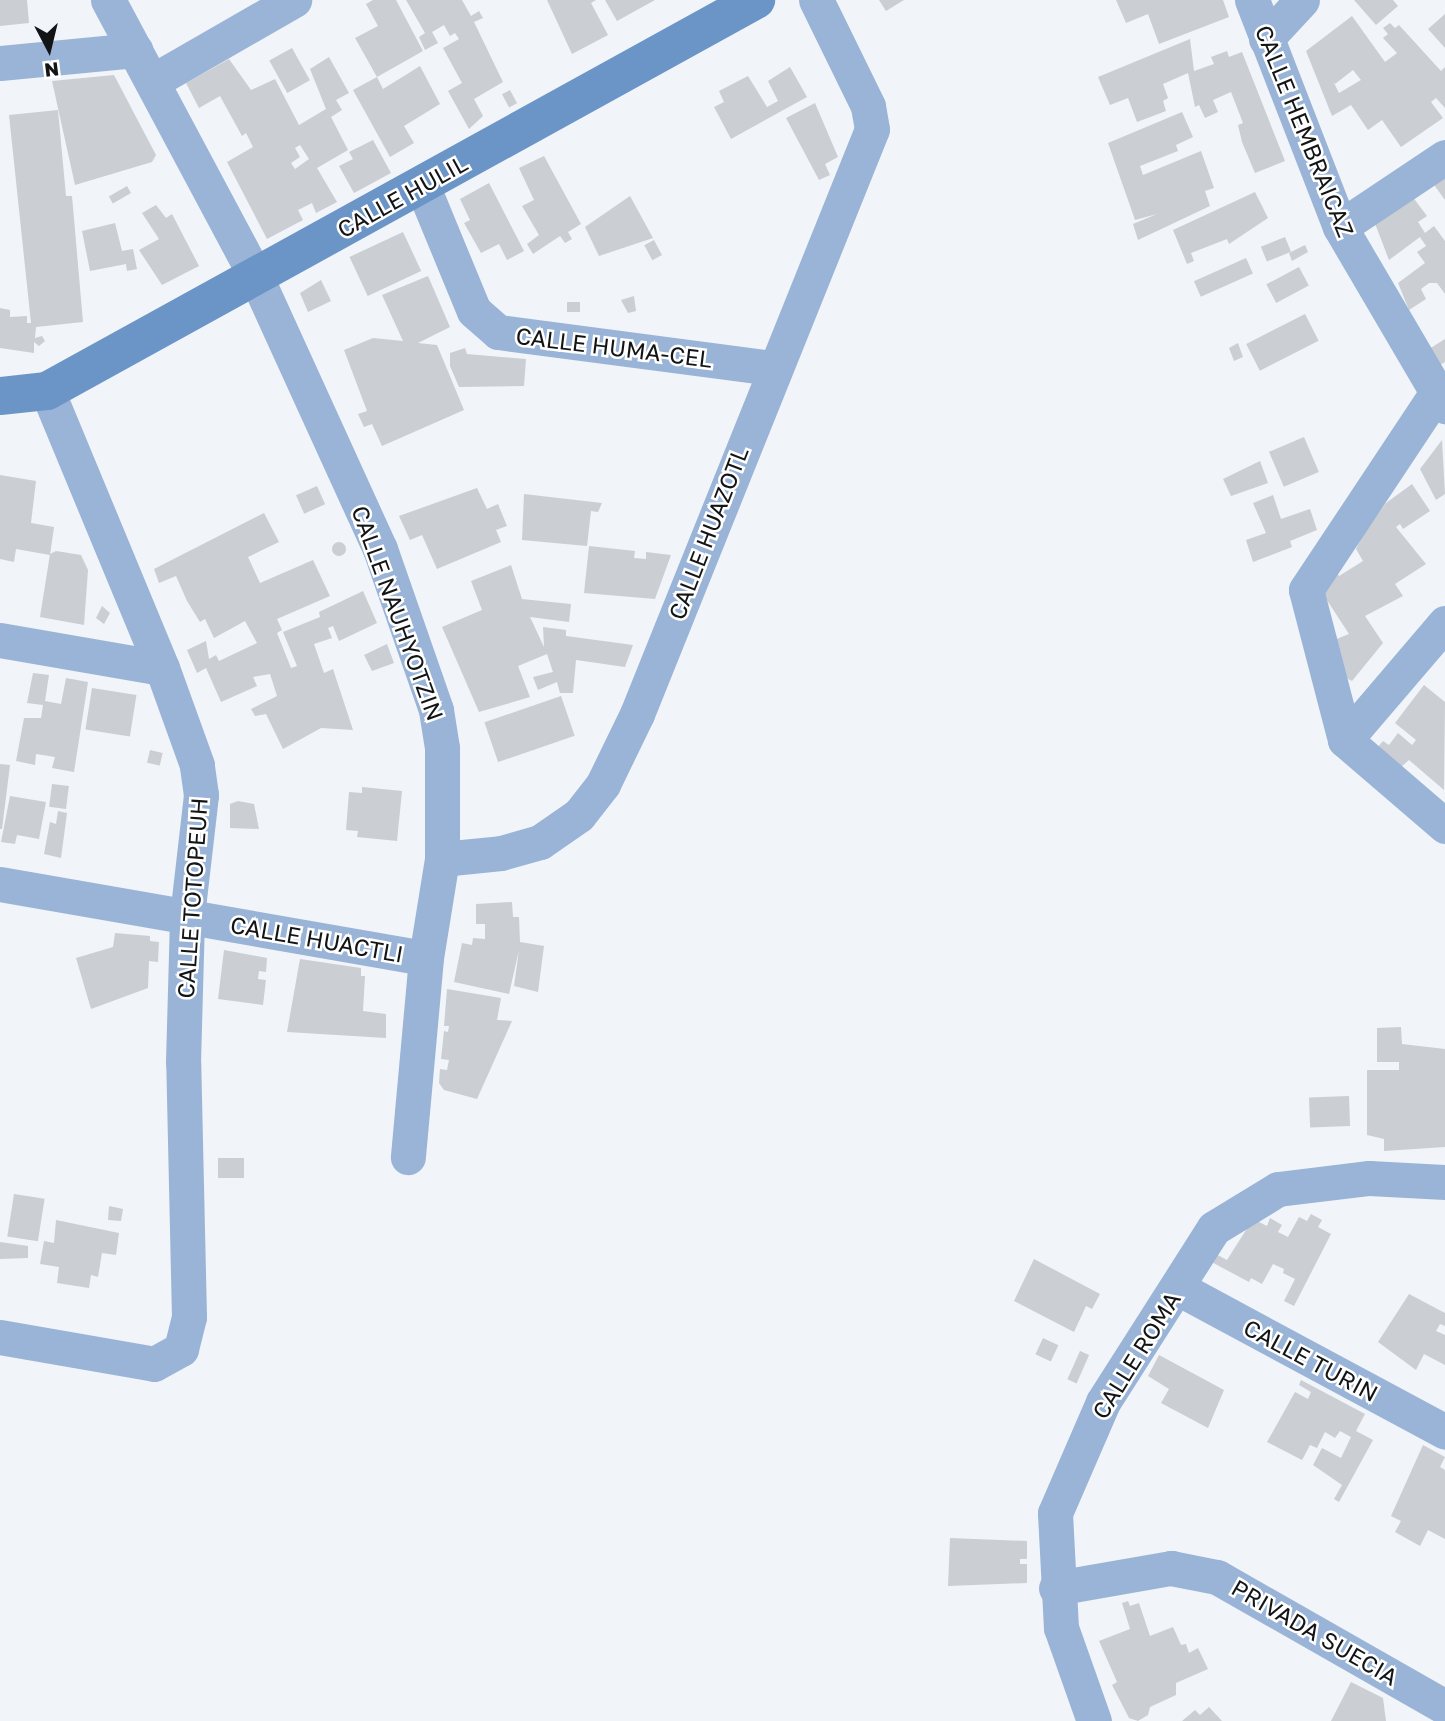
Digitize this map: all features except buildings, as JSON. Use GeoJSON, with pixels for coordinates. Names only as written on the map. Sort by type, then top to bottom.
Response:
{"type":"FeatureCollection","features":[{"type":"Feature","properties":{"kind":"street","name":"CALLE NAUHYOTZIN"},"geometry":{"type":"LineString","coordinates":[[108,0],[256,277],[380,549],[436,709],[442,748],[442,859],[426,958],[408,1157]]}},
{"type":"Feature","properties":{"kind":"street"},"geometry":{"type":"LineString","coordinates":[[153,81],[294,0]]}},
{"type":"Feature","properties":{"kind":"street","name":"CALLE HULIL"},"geometry":{"type":"LineString","coordinates":[[47,391],[756,0]]}},
{"type":"Feature","properties":{"kind":"street","name":"CALLE HUAZOTL"},"geometry":{"type":"LineString","coordinates":[[442,859],[500,853],[540,842],[579,815],[603,784],[637,715],[773,368],[869,141],[872,117],[868,106],[816,0]]}},
{"type":"Feature","properties":{"kind":"street","name":"CALLE HEMBRAICAZ"},"geometry":{"type":"LineString","coordinates":[[1252,0],[1340,228],[1441,400]]}},
{"type":"Feature","properties":{"kind":"street"},"geometry":{"type":"LineString","coordinates":[[1266,39],[1302,0]]}},
{"type":"Feature","properties":{"kind":"street"},"geometry":{"type":"LineString","coordinates":[[0,62],[135,50]]}},
{"type":"Feature","properties":{"kind":"street"},"geometry":{"type":"LineString","coordinates":[[1340,228],[1445,157]]}},
{"type":"Feature","properties":{"kind":"street","name":"CALLE HUMA-CEL"},"geometry":{"type":"LineString","coordinates":[[422,185],[474,311],[498,332],[773,368]]}},
{"type":"Feature","properties":{"kind":"street"},"geometry":{"type":"LineString","coordinates":[[0,396],[47,391]]}},
{"type":"Feature","properties":{"kind":"street","name":"CALLE TOTOPEUH"},"geometry":{"type":"LineString","coordinates":[[0,1337],[154,1364],[181,1349],[189,1317],[183,1062],[187,916],[201,795],[189,737],[47,391]]}},
{"type":"Feature","properties":{"kind":"street"},"geometry":{"type":"LineString","coordinates":[[1441,400],[1306,590],[1345,740],[1445,826]]}},
{"type":"Feature","properties":{"kind":"street"},"geometry":{"type":"LineString","coordinates":[[1345,740],[1445,623]]}},
{"type":"Feature","properties":{"kind":"street"},"geometry":{"type":"LineString","coordinates":[[0,640],[162,668]]}},
{"type":"Feature","properties":{"kind":"street","name":"CALLE HUACTLI"},"geometry":{"type":"LineString","coordinates":[[0,884],[426,958]]}},
{"type":"Feature","properties":{"kind":"street","name":"CALLE ROMA"},"geometry":{"type":"LineString","coordinates":[[1094,1721],[1061,1628],[1056,1588],[1055,1513],[1103,1402],[1214,1228],[1278,1189],[1369,1178],[1445,1182]]}},
{"type":"Feature","properties":{"kind":"street","name":"CALLE TURIN"},"geometry":{"type":"LineString","coordinates":[[1178,1287],[1445,1432]]}},
{"type":"Feature","properties":{"kind":"street","name":"PRIVADA SUECIA"},"geometry":{"type":"LineString","coordinates":[[1056,1588],[1171,1568],[1217,1577],[1445,1707]]}}]}
